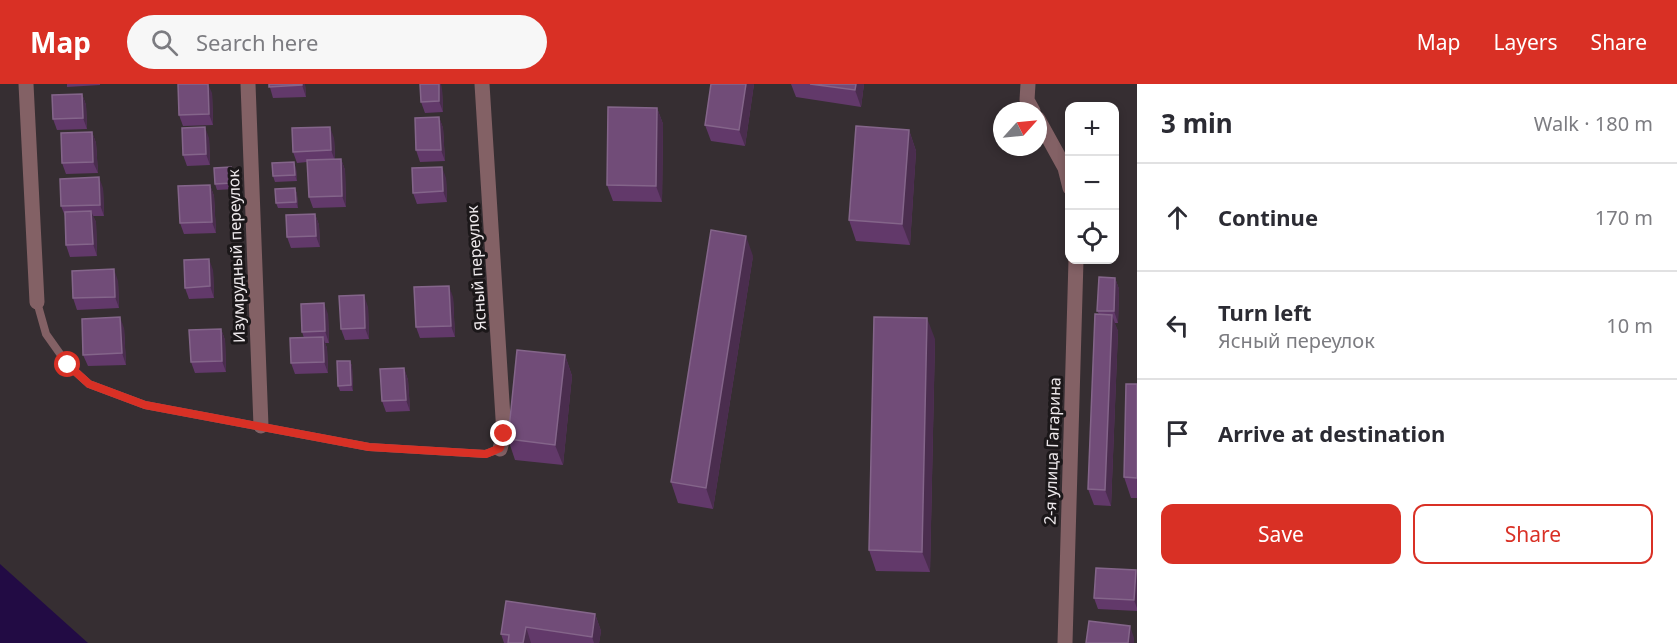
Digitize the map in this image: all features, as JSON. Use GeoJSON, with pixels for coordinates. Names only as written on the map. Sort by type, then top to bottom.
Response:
{"type":"FeatureCollection","features":[{"type":"Feature","properties":{"kind":"street"},"geometry":{"type":"LineString","coordinates":[[26,84],[38,302]]}},
{"type":"Feature","properties":{"kind":"street","name":"Изумрудный переулок"},"geometry":{"type":"LineString","coordinates":[[248,84],[261,426]]}},
{"type":"Feature","properties":{"kind":"street","name":"Ясный переулок"},"geometry":{"type":"LineString","coordinates":[[483,84],[504,434],[500,448]]}},
{"type":"Feature","properties":{"kind":"street"},"geometry":{"type":"LineString","coordinates":[[1028,84],[1028,102]]}},
{"type":"Feature","properties":{"kind":"street"},"geometry":{"type":"LineString","coordinates":[[1047,135],[1065,168]]}},
{"type":"Feature","properties":{"kind":"street","name":"2-я улица Гагарина"},"geometry":{"type":"LineString","coordinates":[[1065,643],[1076,264]]}},
{"type":"Feature","properties":{"kind":"lane"},"geometry":{"type":"LineString","coordinates":[[38,302],[46,334],[68,365],[89,384],[145,405],[369,447],[486,454],[500,448]]}},
{"type":"Feature","properties":{"kind":"shaded area"},"geometry":{"type":"Polygon","coordinates":[[[0,564],[88,643],[0,643],[0,564]]]}},
{"type":"Feature","properties":{"kind":"building"},"geometry":{"type":"Polygon","coordinates":[[[178,84],[208,84],[209,114],[179,115],[178,84]]]}},
{"type":"Feature","properties":{"kind":"building"},"geometry":{"type":"Polygon","coordinates":[[[269,84],[302,84],[302,85],[269,87],[269,84]]]}},
{"type":"Feature","properties":{"kind":"building"},"geometry":{"type":"Polygon","coordinates":[[[420,84],[439,84],[439,101],[421,102],[420,84]]]}},
{"type":"Feature","properties":{"kind":"building"},"geometry":{"type":"Polygon","coordinates":[[[711,84],[746,84],[739,130],[705,125],[711,84]]]}},
{"type":"Feature","properties":{"kind":"building"},"geometry":{"type":"Polygon","coordinates":[[[810,84],[856,84],[855,90],[810,84]]]}},
{"type":"Feature","properties":{"kind":"building"},"geometry":{"type":"Polygon","coordinates":[[[82,94],[83,118],[53,119],[52,95],[82,94]]]}},
{"type":"Feature","properties":{"kind":"building"},"geometry":{"type":"Polygon","coordinates":[[[608,107],[657,108],[656,186],[607,185],[608,107]]]}},
{"type":"Feature","properties":{"kind":"building"},"geometry":{"type":"Polygon","coordinates":[[[439,117],[441,150],[416,150],[415,118],[439,117]]]}},
{"type":"Feature","properties":{"kind":"building"},"geometry":{"type":"Polygon","coordinates":[[[856,126],[909,130],[902,224],[849,220],[856,126]]]}},
{"type":"Feature","properties":{"kind":"building"},"geometry":{"type":"Polygon","coordinates":[[[205,127],[206,154],[183,155],[182,128],[205,127]]]}},
{"type":"Feature","properties":{"kind":"building"},"geometry":{"type":"Polygon","coordinates":[[[330,127],[331,150],[293,152],[292,128],[330,127]]]}},
{"type":"Feature","properties":{"kind":"building"},"geometry":{"type":"Polygon","coordinates":[[[92,132],[93,162],[62,163],[61,133],[92,132]]]}},
{"type":"Feature","properties":{"kind":"building"},"geometry":{"type":"Polygon","coordinates":[[[341,159],[342,196],[309,197],[307,160],[341,159]]]}},
{"type":"Feature","properties":{"kind":"building"},"geometry":{"type":"Polygon","coordinates":[[[294,162],[295,175],[273,176],[272,163],[294,162]]]}},
{"type":"Feature","properties":{"kind":"building"},"geometry":{"type":"Polygon","coordinates":[[[231,167],[232,183],[215,184],[214,168],[231,167]]]}},
{"type":"Feature","properties":{"kind":"building"},"geometry":{"type":"Polygon","coordinates":[[[442,167],[443,191],[413,193],[412,168],[442,167]]]}},
{"type":"Feature","properties":{"kind":"building"},"geometry":{"type":"Polygon","coordinates":[[[99,177],[100,205],[61,206],[60,179],[99,177]]]}},
{"type":"Feature","properties":{"kind":"building"},"geometry":{"type":"Polygon","coordinates":[[[210,185],[212,222],[180,223],[178,186],[210,185]]]}},
{"type":"Feature","properties":{"kind":"building"},"geometry":{"type":"Polygon","coordinates":[[[295,188],[296,202],[276,203],[275,189],[295,188]]]}},
{"type":"Feature","properties":{"kind":"building"},"geometry":{"type":"Polygon","coordinates":[[[91,211],[93,244],[66,245],[65,212],[91,211]]]}},
{"type":"Feature","properties":{"kind":"building"},"geometry":{"type":"Polygon","coordinates":[[[315,214],[316,236],[287,237],[286,215],[315,214]]]}},
{"type":"Feature","properties":{"kind":"building"},"geometry":{"type":"Polygon","coordinates":[[[711,230],[746,236],[706,488],[671,482],[711,230]]]}},
{"type":"Feature","properties":{"kind":"building"},"geometry":{"type":"Polygon","coordinates":[[[209,259],[210,286],[185,288],[184,260],[209,259]]]}},
{"type":"Feature","properties":{"kind":"building"},"geometry":{"type":"Polygon","coordinates":[[[114,269],[115,297],[73,298],[72,271],[114,269]]]}},
{"type":"Feature","properties":{"kind":"building"},"geometry":{"type":"Polygon","coordinates":[[[1099,277],[1115,278],[1114,311],[1097,311],[1099,277]]]}},
{"type":"Feature","properties":{"kind":"building"},"geometry":{"type":"Polygon","coordinates":[[[449,286],[451,326],[416,327],[414,287],[449,286]]]}},
{"type":"Feature","properties":{"kind":"building"},"geometry":{"type":"Polygon","coordinates":[[[364,295],[365,328],[341,329],[339,296],[364,295]]]}},
{"type":"Feature","properties":{"kind":"building"},"geometry":{"type":"Polygon","coordinates":[[[324,303],[325,331],[302,332],[301,304],[324,303]]]}},
{"type":"Feature","properties":{"kind":"building"},"geometry":{"type":"Polygon","coordinates":[[[1095,314],[1112,315],[1105,490],[1088,489],[1095,314]]]}},
{"type":"Feature","properties":{"kind":"building"},"geometry":{"type":"Polygon","coordinates":[[[120,317],[122,353],[83,355],[82,319],[120,317]]]}},
{"type":"Feature","properties":{"kind":"building"},"geometry":{"type":"Polygon","coordinates":[[[874,317],[927,318],[922,552],[869,550],[874,317]]]}},
{"type":"Feature","properties":{"kind":"building"},"geometry":{"type":"Polygon","coordinates":[[[221,329],[222,361],[191,362],[189,330],[221,329]]]}},
{"type":"Feature","properties":{"kind":"building"},"geometry":{"type":"Polygon","coordinates":[[[323,337],[324,362],[291,363],[290,338],[323,337]]]}},
{"type":"Feature","properties":{"kind":"building"},"geometry":{"type":"Polygon","coordinates":[[[517,350],[565,355],[555,445],[508,439],[517,350]]]}},
{"type":"Feature","properties":{"kind":"building"},"geometry":{"type":"Polygon","coordinates":[[[337,361],[350,361],[351,385],[338,386],[337,361]]]}},
{"type":"Feature","properties":{"kind":"building"},"geometry":{"type":"Polygon","coordinates":[[[404,368],[406,400],[382,401],[380,369],[404,368]]]}},
{"type":"Feature","properties":{"kind":"building"},"geometry":{"type":"Polygon","coordinates":[[[1126,384],[1137,384],[1137,478],[1124,477],[1126,384]]]}},
{"type":"Feature","properties":{"kind":"building"},"geometry":{"type":"Polygon","coordinates":[[[1096,568],[1136,570],[1134,600],[1094,598],[1096,568]]]}},
{"type":"Feature","properties":{"kind":"building"},"geometry":{"type":"Polygon","coordinates":[[[506,601],[595,614],[592,637],[526,627],[523,643],[508,643],[509,635],[501,634],[506,601]]]}},
{"type":"Feature","properties":{"kind":"building"},"geometry":{"type":"Polygon","coordinates":[[[1089,621],[1130,626],[1128,643],[1086,643],[1089,621]]]}},
{"type":"Feature","properties":{"kind":"route"},"geometry":{"type":"LineString","coordinates":[[68,365],[89,384],[145,405],[369,447],[486,454],[500,448],[504,434]]}}]}
